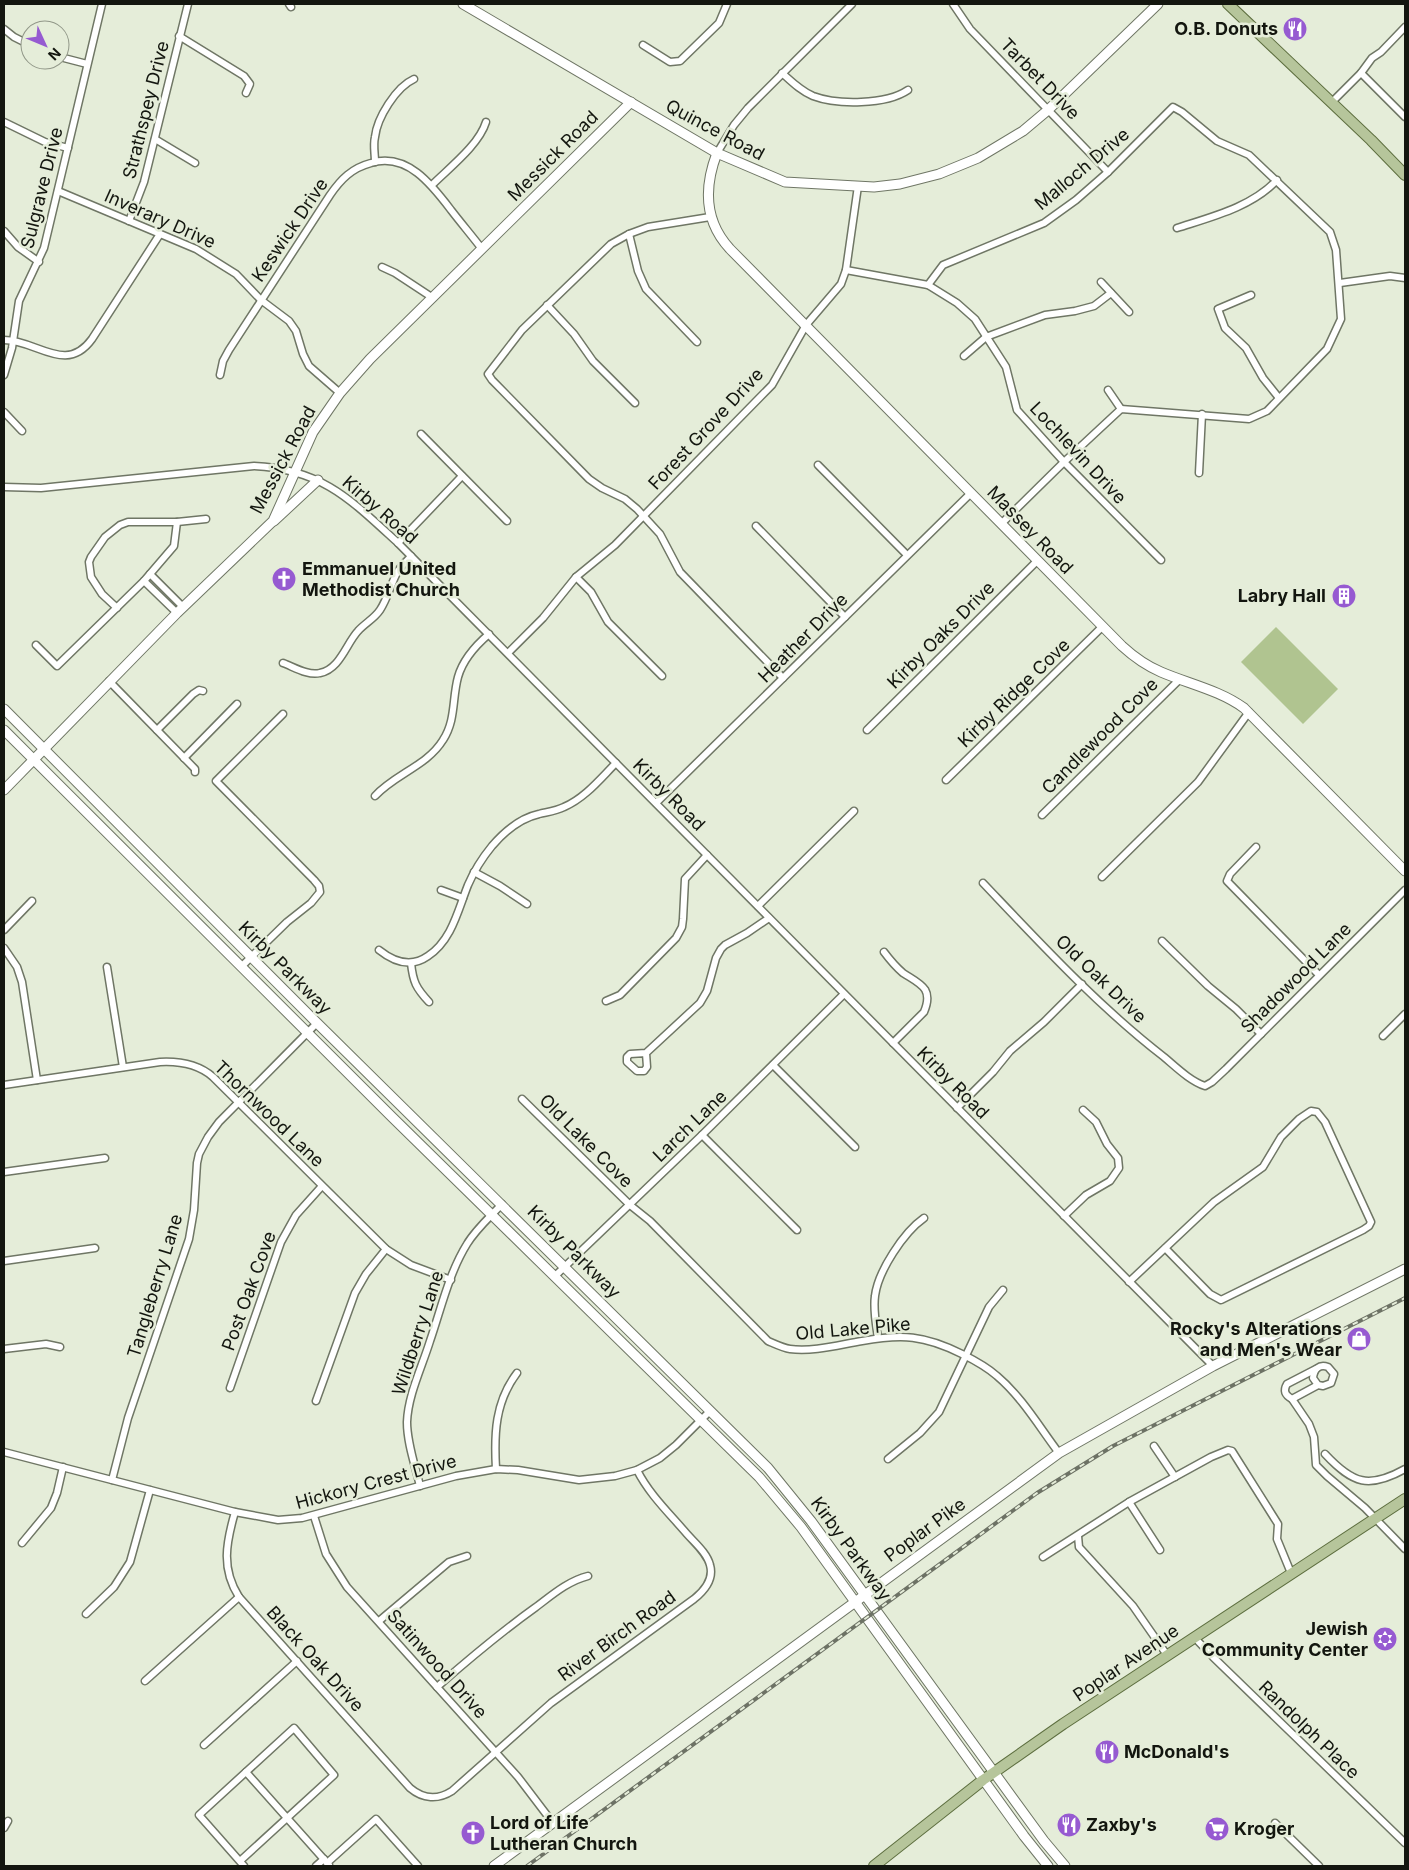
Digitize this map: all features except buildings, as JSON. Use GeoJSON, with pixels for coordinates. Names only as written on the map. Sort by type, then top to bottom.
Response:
{"type":"FeatureCollection","features":[{"type":"Feature","properties":{"kind":"main road","name":"Quince Road"},"geometry":{"type":"LineString","coordinates":[[463,4],[717,153],[785,182],[858,186],[900,184],[952,170],[1002,145],[1024,131],[1048,110],[1158,4]]}},
{"type":"Feature","properties":{"kind":"main road"},"geometry":{"type":"LineString","coordinates":[[1228,4],[1405,174]]}},
{"type":"Feature","properties":{"kind":"main road","name":"Messick Road"},"geometry":{"type":"LineString","coordinates":[[4,790],[180,610],[273,521],[313,432],[340,393],[370,359],[631,102]]}},
{"type":"Feature","properties":{"kind":"main road","name":"Massey Road"},"geometry":{"type":"LineString","coordinates":[[717,153],[707,186],[707,198],[710,217],[725,245],[1102,627],[1140,661],[1161,672],[1224,696],[1249,712],[1405,871]]}},
{"type":"Feature","properties":{"kind":"main road"},"geometry":{"type":"LineString","coordinates":[[273,521],[318,480]]}},
{"type":"Feature","properties":{"kind":"main road","name":"Kirby Parkway"},"geometry":{"type":"LineString","coordinates":[[4,709],[317,1023],[565,1266],[786,1489],[1065,1866]]}},
{"type":"Feature","properties":{"kind":"main road","name":"Kirby Parkway"},"geometry":{"type":"LineString","coordinates":[[4,730],[777,1497],[810,1539],[854,1603],[1048,1866]]}},
{"type":"Feature","properties":{"kind":"main road","name":"Poplar Pike"},"geometry":{"type":"LineString","coordinates":[[494,1866],[1059,1453],[1213,1366],[1405,1269]]}},
{"type":"Feature","properties":{"kind":"main road","name":"Poplar Avenue"},"geometry":{"type":"LineString","coordinates":[[874,1866],[994,1772],[1063,1724],[1405,1498]]}},
{"type":"Feature","properties":{"kind":"street","name":"Sulgrave Drive"},"geometry":{"type":"LineString","coordinates":[[4,375],[13,340],[19,301],[44,248],[102,4]]}},
{"type":"Feature","properties":{"kind":"street","name":"Strathspey Drive"},"geometry":{"type":"LineString","coordinates":[[129,221],[142,189],[188,4]]}},
{"type":"Feature","properties":{"kind":"street"},"geometry":{"type":"LineString","coordinates":[[643,45],[670,62],[680,61],[716,26],[722,18],[727,4]]}},
{"type":"Feature","properties":{"kind":"street"},"geometry":{"type":"LineString","coordinates":[[717,153],[741,116],[852,4]]}},
{"type":"Feature","properties":{"kind":"street","name":"Tarbet Drive"},"geometry":{"type":"LineString","coordinates":[[953,4],[970,29],[1108,172]]}},
{"type":"Feature","properties":{"kind":"street"},"geometry":{"type":"LineString","coordinates":[[1331,103],[1361,73],[1372,58],[1381,52],[1405,27]]}},
{"type":"Feature","properties":{"kind":"street"},"geometry":{"type":"LineString","coordinates":[[4,29],[20,40]]}},
{"type":"Feature","properties":{"kind":"street"},"geometry":{"type":"LineString","coordinates":[[179,36],[244,76],[250,84],[246,93]]}},
{"type":"Feature","properties":{"kind":"street"},"geometry":{"type":"LineString","coordinates":[[70,60],[88,64]]}},
{"type":"Feature","properties":{"kind":"street"},"geometry":{"type":"LineString","coordinates":[[782,73],[807,93],[829,100],[858,101],[885,99],[908,90]]}},
{"type":"Feature","properties":{"kind":"street"},"geometry":{"type":"LineString","coordinates":[[1361,73],[1405,117]]}},
{"type":"Feature","properties":{"kind":"street"},"geometry":{"type":"LineString","coordinates":[[375,162],[375,136],[379,122],[401,86],[414,79]]}},
{"type":"Feature","properties":{"kind":"street","name":"Malloch Drive"},"geometry":{"type":"LineString","coordinates":[[928,285],[943,265],[1044,223],[1076,200],[1108,172],[1173,108],[1182,112],[1217,142],[1249,155],[1277,180]]}},
{"type":"Feature","properties":{"kind":"street"},"geometry":{"type":"LineString","coordinates":[[4,122],[45,142],[68,148]]}},
{"type":"Feature","properties":{"kind":"street"},"geometry":{"type":"LineString","coordinates":[[432,185],[477,140],[484,130],[486,122]]}},
{"type":"Feature","properties":{"kind":"street"},"geometry":{"type":"LineString","coordinates":[[155,139],[195,162]]}},
{"type":"Feature","properties":{"kind":"street","name":"Keswick Drive"},"geometry":{"type":"LineString","coordinates":[[220,376],[225,356],[261,300],[340,182],[357,168],[375,162],[394,162],[419,173],[432,185],[482,248]]}},
{"type":"Feature","properties":{"kind":"street"},"geometry":{"type":"LineString","coordinates":[[1001,524],[1121,409],[1249,419],[1267,411],[1328,349],[1341,319],[1340,283],[1336,250],[1330,232],[1277,180],[1266,191],[1219,215],[1177,228]]}},
{"type":"Feature","properties":{"kind":"street","name":"Forest Grove Drive"},"geometry":{"type":"LineString","coordinates":[[508,653],[543,618],[576,577],[644,516],[772,385],[806,325],[841,284],[846,270],[858,186]]}},
{"type":"Feature","properties":{"kind":"street","name":"Inverary Drive"},"geometry":{"type":"LineString","coordinates":[[58,191],[202,252],[232,271],[261,300],[289,321],[296,331],[302,354],[309,366],[340,393]]}},
{"type":"Feature","properties":{"kind":"street"},"geometry":{"type":"LineString","coordinates":[[710,217],[657,225],[629,234],[605,249],[516,336],[488,374],[590,478],[602,488],[629,502],[644,516],[660,534],[672,561],[684,577],[784,678]]}},
{"type":"Feature","properties":{"kind":"street"},"geometry":{"type":"LineString","coordinates":[[4,231],[18,247],[39,262]]}},
{"type":"Feature","properties":{"kind":"street"},"geometry":{"type":"LineString","coordinates":[[4,340],[13,340],[58,356],[73,355],[80,352],[92,339],[160,234]]}},
{"type":"Feature","properties":{"kind":"street"},"geometry":{"type":"LineString","coordinates":[[629,234],[638,271],[646,289],[698,342]]}},
{"type":"Feature","properties":{"kind":"street"},"geometry":{"type":"LineString","coordinates":[[382,267],[395,273],[432,298]]}},
{"type":"Feature","properties":{"kind":"street","name":"Lochlevin Drive"},"geometry":{"type":"LineString","coordinates":[[846,270],[928,285],[957,303],[975,319],[1006,367],[1017,410],[1064,462],[1161,560]]}},
{"type":"Feature","properties":{"kind":"street"},"geometry":{"type":"LineString","coordinates":[[1340,283],[1390,276],[1405,278]]}},
{"type":"Feature","properties":{"kind":"street"},"geometry":{"type":"LineString","coordinates":[[1101,282],[1129,312]]}},
{"type":"Feature","properties":{"kind":"street"},"geometry":{"type":"LineString","coordinates":[[964,356],[986,336],[1044,315],[1075,311],[1094,306],[1110,293]]}},
{"type":"Feature","properties":{"kind":"street"},"geometry":{"type":"LineString","coordinates":[[1251,296],[1218,309],[1225,328],[1246,348],[1263,378],[1279,398]]}},
{"type":"Feature","properties":{"kind":"street"},"geometry":{"type":"LineString","coordinates":[[547,305],[574,334],[593,361],[635,403]]}},
{"type":"Feature","properties":{"kind":"street"},"geometry":{"type":"LineString","coordinates":[[1108,390],[1121,409]]}},
{"type":"Feature","properties":{"kind":"street"},"geometry":{"type":"LineString","coordinates":[[4,412],[22,431]]}},
{"type":"Feature","properties":{"kind":"street"},"geometry":{"type":"LineString","coordinates":[[1199,474],[1202,414]]}},
{"type":"Feature","properties":{"kind":"street"},"geometry":{"type":"LineString","coordinates":[[422,434],[507,522]]}},
{"type":"Feature","properties":{"kind":"street"},"geometry":{"type":"LineString","coordinates":[[818,465],[908,555]]}},
{"type":"Feature","properties":{"kind":"street","name":"Kirby Road"},"geometry":{"type":"LineString","coordinates":[[4,487],[41,488],[249,466],[275,467],[295,472],[318,480],[337,490],[398,543],[1213,1366]]}},
{"type":"Feature","properties":{"kind":"street"},"geometry":{"type":"LineString","coordinates":[[398,543],[462,476]]}},
{"type":"Feature","properties":{"kind":"street","name":"Heather Drive"},"geometry":{"type":"LineString","coordinates":[[656,803],[970,493]]}},
{"type":"Feature","properties":{"kind":"street"},"geometry":{"type":"LineString","coordinates":[[117,608],[102,594],[91,577],[91,557],[105,537],[128,522],[176,522],[206,519]]}},
{"type":"Feature","properties":{"kind":"street"},"geometry":{"type":"LineString","coordinates":[[36,645],[57,666],[144,581],[174,546],[176,522]]}},
{"type":"Feature","properties":{"kind":"street"},"geometry":{"type":"LineString","coordinates":[[756,526],[846,617]]}},
{"type":"Feature","properties":{"kind":"street"},"geometry":{"type":"LineString","coordinates":[[283,663],[314,674],[330,669],[358,631],[376,616],[399,570],[411,556]]}},
{"type":"Feature","properties":{"kind":"street","name":"Kirby Oaks Drive"},"geometry":{"type":"LineString","coordinates":[[867,730],[1037,561]]}},
{"type":"Feature","properties":{"kind":"street"},"geometry":{"type":"LineString","coordinates":[[150,574],[180,610]]}},
{"type":"Feature","properties":{"kind":"street"},"geometry":{"type":"LineString","coordinates":[[576,577],[591,592],[608,622],[662,676]]}},
{"type":"Feature","properties":{"kind":"street"},"geometry":{"type":"LineString","coordinates":[[144,581],[180,610]]}},
{"type":"Feature","properties":{"kind":"street","name":"Kirby Ridge Cove"},"geometry":{"type":"LineString","coordinates":[[946,780],[1102,627]]}},
{"type":"Feature","properties":{"kind":"street"},"geometry":{"type":"LineString","coordinates":[[375,796],[395,778],[429,757],[442,742],[453,717],[460,670],[468,654],[488,634]]}},
{"type":"Feature","properties":{"kind":"street","name":"Candlewood Cove"},"geometry":{"type":"LineString","coordinates":[[1042,815],[1180,679]]}},
{"type":"Feature","properties":{"kind":"street"},"geometry":{"type":"LineString","coordinates":[[109,682],[184,758],[195,772]]}},
{"type":"Feature","properties":{"kind":"street"},"geometry":{"type":"LineString","coordinates":[[157,730],[193,694],[199,690],[203,691]]}},
{"type":"Feature","properties":{"kind":"street"},"geometry":{"type":"LineString","coordinates":[[184,758],[238,704]]}},
{"type":"Feature","properties":{"kind":"street"},"geometry":{"type":"LineString","coordinates":[[1102,877],[1198,782],[1249,712]]}},
{"type":"Feature","properties":{"kind":"street"},"geometry":{"type":"LineString","coordinates":[[242,966],[287,922],[315,899],[320,889],[314,880],[216,781],[284,714]]}},
{"type":"Feature","properties":{"kind":"street"},"geometry":{"type":"LineString","coordinates":[[380,950],[394,960],[411,963],[428,956],[442,941],[455,921],[474,872],[492,846],[510,829],[531,816],[559,810],[571,804],[586,793],[616,763]]}},
{"type":"Feature","properties":{"kind":"street"},"geometry":{"type":"LineString","coordinates":[[758,906],[854,811]]}},
{"type":"Feature","properties":{"kind":"street"},"geometry":{"type":"LineString","coordinates":[[1256,847],[1230,874],[1227,881],[1319,976]]}},
{"type":"Feature","properties":{"kind":"street"},"geometry":{"type":"LineString","coordinates":[[606,1001],[620,994],[676,938],[682,927],[686,878],[707,855]]}},
{"type":"Feature","properties":{"kind":"street"},"geometry":{"type":"LineString","coordinates":[[474,872],[527,904]]}},
{"type":"Feature","properties":{"kind":"street","name":"Old Oak Drive"},"geometry":{"type":"LineString","coordinates":[[983,883],[1082,984],[1144,1042],[1193,1079],[1207,1086]]}},
{"type":"Feature","properties":{"kind":"street"},"geometry":{"type":"LineString","coordinates":[[441,890],[463,898]]}},
{"type":"Feature","properties":{"kind":"street","name":"Shadowood Lane"},"geometry":{"type":"LineString","coordinates":[[1207,1086],[1405,890]]}},
{"type":"Feature","properties":{"kind":"street"},"geometry":{"type":"LineString","coordinates":[[4,930],[32,900]]}},
{"type":"Feature","properties":{"kind":"street"},"geometry":{"type":"LineString","coordinates":[[646,1053],[700,1004],[721,949],[769,918]]}},
{"type":"Feature","properties":{"kind":"street"},"geometry":{"type":"LineString","coordinates":[[1162,941],[1261,1034]]}},
{"type":"Feature","properties":{"kind":"street"},"geometry":{"type":"LineString","coordinates":[[4,948],[13,960],[22,982],[38,1080]]}},
{"type":"Feature","properties":{"kind":"street"},"geometry":{"type":"LineString","coordinates":[[884,952],[900,970],[918,981],[927,995],[924,1012],[894,1043]]}},
{"type":"Feature","properties":{"kind":"street"},"geometry":{"type":"LineString","coordinates":[[411,963],[416,988],[429,1002]]}},
{"type":"Feature","properties":{"kind":"street"},"geometry":{"type":"LineString","coordinates":[[107,967],[124,1067]]}},
{"type":"Feature","properties":{"kind":"street"},"geometry":{"type":"LineString","coordinates":[[957,1108],[993,1072],[1010,1051],[1037,1028],[1082,984]]}},
{"type":"Feature","properties":{"kind":"street","name":"Larch Lane"},"geometry":{"type":"LineString","coordinates":[[554,1277],[702,1135],[844,994]]}},
{"type":"Feature","properties":{"kind":"street"},"geometry":{"type":"LineString","coordinates":[[1383,1036],[1405,1014]]}},
{"type":"Feature","properties":{"kind":"street","name":"Tangleberry Lane"},"geometry":{"type":"LineString","coordinates":[[112,1480],[130,1410],[192,1230],[195,1174],[199,1154],[213,1130],[317,1023]]}},
{"type":"Feature","properties":{"kind":"street","name":"Thornwood Lane"},"geometry":{"type":"LineString","coordinates":[[4,1085],[169,1061],[190,1064],[208,1074],[386,1249],[411,1265],[451,1280]]}},
{"type":"Feature","properties":{"kind":"street"},"geometry":{"type":"LineString","coordinates":[[773,1065],[855,1147]]}},
{"type":"Feature","properties":{"kind":"street","name":"Old Lake Cove"},"geometry":{"type":"LineString","coordinates":[[522,1098],[630,1205]]}},
{"type":"Feature","properties":{"kind":"street"},"geometry":{"type":"LineString","coordinates":[[1064,1216],[1086,1195],[1110,1181],[1118,1168],[1118,1158],[1107,1144],[1096,1122],[1083,1110]]}},
{"type":"Feature","properties":{"kind":"street"},"geometry":{"type":"LineString","coordinates":[[1129,1282],[1165,1248],[1214,1202],[1263,1167],[1281,1137],[1303,1115],[1314,1111],[1325,1122],[1368,1214],[1370,1225],[1228,1298],[1219,1300],[1210,1294],[1165,1248]]}},
{"type":"Feature","properties":{"kind":"street"},"geometry":{"type":"LineString","coordinates":[[702,1135],[798,1230]]}},
{"type":"Feature","properties":{"kind":"street"},"geometry":{"type":"LineString","coordinates":[[4,1172],[105,1158]]}},
{"type":"Feature","properties":{"kind":"street","name":"Post Oak Cove"},"geometry":{"type":"LineString","coordinates":[[230,1388],[281,1242],[296,1215],[322,1186]]}},
{"type":"Feature","properties":{"kind":"street","name":"Wildberry Lane"},"geometry":{"type":"LineString","coordinates":[[420,1486],[409,1444],[408,1415],[412,1395],[451,1280],[466,1245],[502,1204]]}},
{"type":"Feature","properties":{"kind":"street","name":"Old Lake Pike"},"geometry":{"type":"LineString","coordinates":[[630,1205],[646,1217],[768,1341],[788,1349],[809,1350],[878,1338],[908,1337],[925,1339],[945,1346],[966,1356],[997,1376],[1012,1391],[1059,1453]]}},
{"type":"Feature","properties":{"kind":"street"},"geometry":{"type":"LineString","coordinates":[[878,1338],[875,1302],[880,1279],[904,1238],[924,1218]]}},
{"type":"Feature","properties":{"kind":"street"},"geometry":{"type":"LineString","coordinates":[[4,1261],[94,1248]]}},
{"type":"Feature","properties":{"kind":"street"},"geometry":{"type":"LineString","coordinates":[[316,1401],[355,1293],[369,1270],[386,1249]]}},
{"type":"Feature","properties":{"kind":"street"},"geometry":{"type":"LineString","coordinates":[[888,1459],[934,1419],[947,1398],[991,1304],[1003,1290]]}},
{"type":"Feature","properties":{"kind":"street"},"geometry":{"type":"LineString","coordinates":[[4,1349],[46,1344],[60,1346]]}},
{"type":"Feature","properties":{"kind":"street"},"geometry":{"type":"LineString","coordinates":[[1292,1399],[1318,1385],[1328,1386],[1334,1379],[1332,1370],[1324,1366],[1316,1369],[1287,1384],[1284,1388],[1285,1392],[1309,1424],[1314,1437],[1316,1465],[1365,1508],[1405,1550]]}},
{"type":"Feature","properties":{"kind":"street"},"geometry":{"type":"LineString","coordinates":[[1316,1369],[1313,1378],[1318,1385]]}},
{"type":"Feature","properties":{"kind":"street"},"geometry":{"type":"LineString","coordinates":[[496,1469],[495,1442],[499,1410],[507,1386],[516,1373]]}},
{"type":"Feature","properties":{"kind":"street","name":"Hickory Crest Drive"},"geometry":{"type":"LineString","coordinates":[[4,1452],[234,1512],[278,1520],[290,1520],[314,1516],[456,1476],[496,1469],[518,1470],[585,1480],[605,1478],[637,1470],[668,1452],[710,1411]]}},
{"type":"Feature","properties":{"kind":"street"},"geometry":{"type":"LineString","coordinates":[[1154,1446],[1175,1477]]}},
{"type":"Feature","properties":{"kind":"street"},"geometry":{"type":"LineString","coordinates":[[1044,1557],[1129,1502],[1211,1457],[1228,1450],[1232,1451],[1278,1524],[1277,1539],[1291,1573]]}},
{"type":"Feature","properties":{"kind":"street"},"geometry":{"type":"LineString","coordinates":[[1325,1454],[1342,1472],[1351,1477],[1375,1482],[1405,1469]]}},
{"type":"Feature","properties":{"kind":"street"},"geometry":{"type":"LineString","coordinates":[[22,1543],[51,1508],[57,1493],[63,1467]]}},
{"type":"Feature","properties":{"kind":"street","name":"River Birch Road"},"geometry":{"type":"LineString","coordinates":[[434,1797],[452,1791],[551,1703],[699,1595],[707,1584],[711,1571],[708,1560],[700,1548],[648,1489],[637,1470]]}},
{"type":"Feature","properties":{"kind":"street"},"geometry":{"type":"LineString","coordinates":[[1334,1482],[1342,1472]]}},
{"type":"Feature","properties":{"kind":"street"},"geometry":{"type":"LineString","coordinates":[[86,1614],[114,1587],[130,1562],[150,1490]]}},
{"type":"Feature","properties":{"kind":"street"},"geometry":{"type":"LineString","coordinates":[[1129,1502],[1160,1550]]}},
{"type":"Feature","properties":{"kind":"street","name":"Black Oak Drive"},"geometry":{"type":"LineString","coordinates":[[234,1512],[227,1539],[226,1559],[230,1579],[239,1597],[410,1788],[422,1795],[434,1797]]}},
{"type":"Feature","properties":{"kind":"street","name":"Satinwood Drive"},"geometry":{"type":"LineString","coordinates":[[314,1516],[323,1546],[336,1572],[347,1587],[496,1751],[526,1786],[553,1823]]}},
{"type":"Feature","properties":{"kind":"street"},"geometry":{"type":"LineString","coordinates":[[1078,1536],[1079,1547],[1133,1606],[1167,1655]]}},
{"type":"Feature","properties":{"kind":"street"},"geometry":{"type":"LineString","coordinates":[[379,1622],[449,1562],[467,1556]]}},
{"type":"Feature","properties":{"kind":"street"},"geometry":{"type":"LineString","coordinates":[[437,1687],[505,1629],[566,1585],[588,1576]]}},
{"type":"Feature","properties":{"kind":"street"},"geometry":{"type":"LineString","coordinates":[[145,1681],[239,1597]]}},
{"type":"Feature","properties":{"kind":"street","name":"Randolph Place"},"geometry":{"type":"LineString","coordinates":[[1194,1637],[1405,1843]]}},
{"type":"Feature","properties":{"kind":"street"},"geometry":{"type":"LineString","coordinates":[[204,1745],[297,1661]]}},
{"type":"Feature","properties":{"kind":"street"},"geometry":{"type":"LineString","coordinates":[[294,1728],[334,1775],[287,1818],[242,1864],[198,1815],[246,1772],[294,1728]]}},
{"type":"Feature","properties":{"kind":"street"},"geometry":{"type":"LineString","coordinates":[[246,1772],[327,1863]]}},
{"type":"Feature","properties":{"kind":"street"},"geometry":{"type":"LineString","coordinates":[[316,1866],[327,1863],[376,1819],[418,1866]]}},
{"type":"Feature","properties":{"kind":"street"},"geometry":{"type":"LineString","coordinates":[[4,1828],[8,1821]]}},
{"type":"Feature","properties":{"kind":"street"},"geometry":{"type":"LineString","coordinates":[[1275,1823],[1319,1866]]}},
{"type":"Feature","properties":{"kind":"green space"},"geometry":{"type":"Polygon","coordinates":[[[1276,627],[1338,689],[1303,724],[1241,662],[1276,627]]]}},
{"type":"Feature","properties":{"kind":"railway"},"geometry":{"type":"LineString","coordinates":[[527,1866],[1037,1493],[1113,1446],[1405,1298]]}},
{"type":"Feature","properties":{"kind":"place","name":"O.B. Donuts"},"geometry":{"type":"Point","coordinates":[1295,29]}},
{"type":"Feature","properties":{"kind":"place","name":"Emmanuel United Methodist Church"},"geometry":{"type":"Point","coordinates":[284,579]}},
{"type":"Feature","properties":{"kind":"place","name":"Labry Hall"},"geometry":{"type":"Point","coordinates":[1344,596]}},
{"type":"Feature","properties":{"kind":"place","name":"Rocky's Alterations and Men's Wear"},"geometry":{"type":"Point","coordinates":[1359,1339]}},
{"type":"Feature","properties":{"kind":"place","name":"Jewish Community Center"},"geometry":{"type":"Point","coordinates":[1385,1639]}},
{"type":"Feature","properties":{"kind":"place","name":"McDonald's"},"geometry":{"type":"Point","coordinates":[1107,1752]}},
{"type":"Feature","properties":{"kind":"place","name":"Zaxby's"},"geometry":{"type":"Point","coordinates":[1069,1825]}},
{"type":"Feature","properties":{"kind":"place","name":"Kroger"},"geometry":{"type":"Point","coordinates":[1217,1829]}},
{"type":"Feature","properties":{"kind":"place","name":"Lord of Life Lutheran Church"},"geometry":{"type":"Point","coordinates":[473,1833]}}]}
